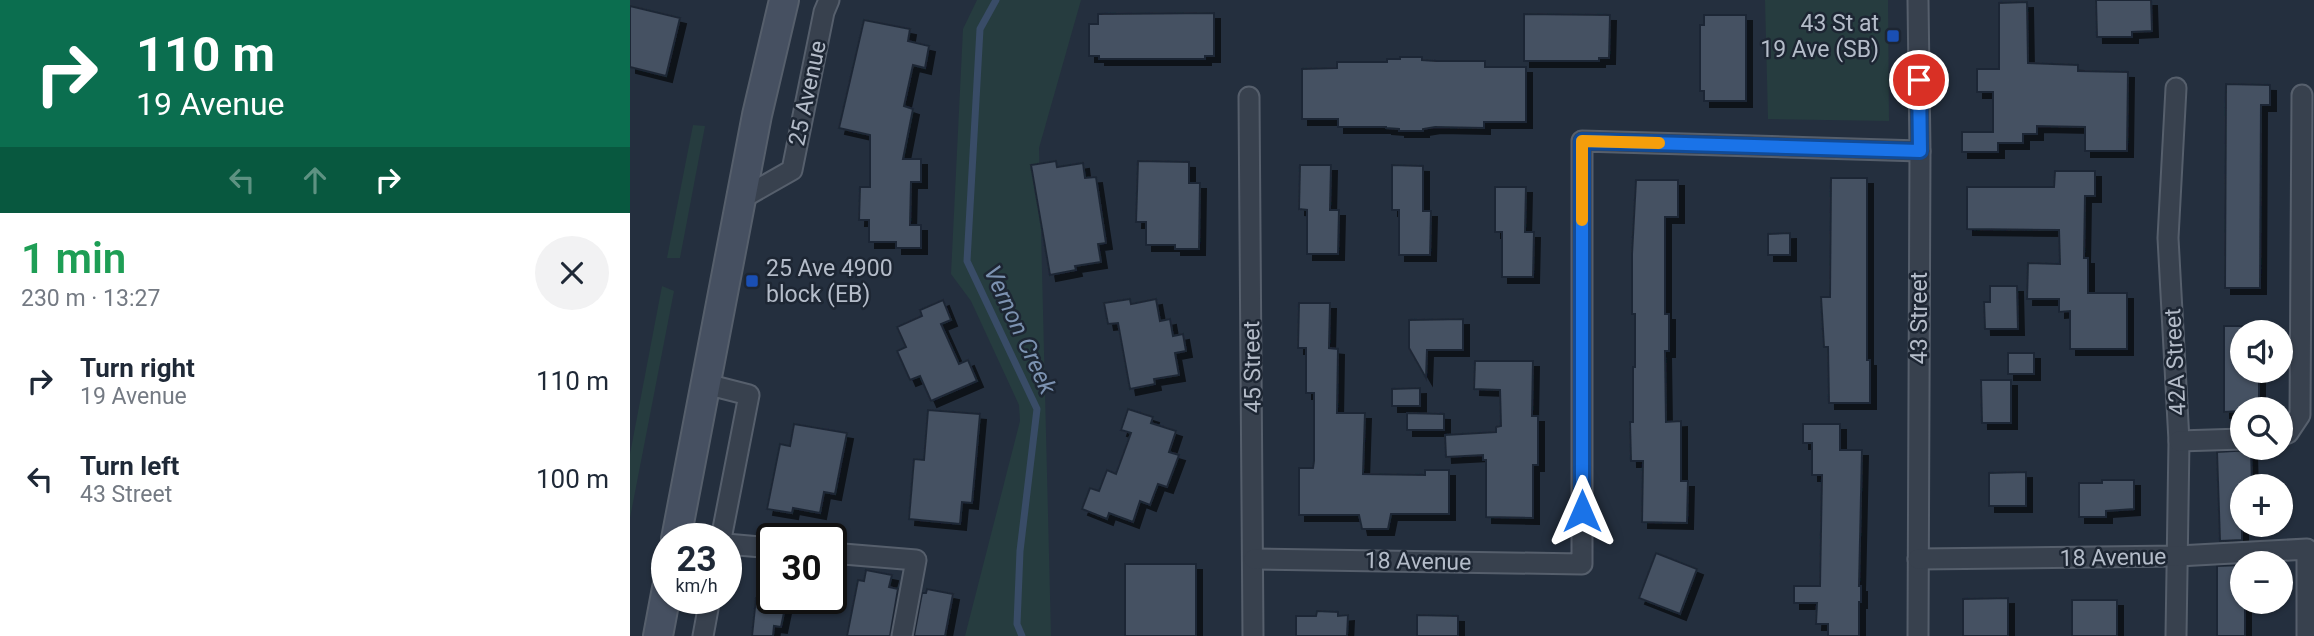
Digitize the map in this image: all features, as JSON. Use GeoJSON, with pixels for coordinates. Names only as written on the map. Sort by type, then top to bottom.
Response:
{"type":"FeatureCollection","features":[{"type":"Feature","properties":{"kind":"main road","name":"25 Avenue"},"geometry":{"type":"LineString","coordinates":[[679,523],[741,199],[784,0]]}},
{"type":"Feature","properties":{"kind":"main road"},"geometry":{"type":"LineString","coordinates":[[658,636],[662,614]]}},
{"type":"Feature","properties":{"kind":"street","name":"25 Avenue"},"geometry":{"type":"LineString","coordinates":[[741,199],[792,170],[824,12],[829,0]]}},
{"type":"Feature","properties":{"kind":"street","name":"43 Street"},"geometry":{"type":"LineString","coordinates":[[1918,0],[1918,636]]}},
{"type":"Feature","properties":{"kind":"street","name":"42A Street"},"geometry":{"type":"LineString","coordinates":[[2176,88],[2168,238],[2179,441],[2176,636]]}},
{"type":"Feature","properties":{"kind":"street"},"geometry":{"type":"LineString","coordinates":[[2293,425],[2300,415],[2302,95]]}},
{"type":"Feature","properties":{"kind":"street","name":"45 Street"},"geometry":{"type":"LineString","coordinates":[[1249,97],[1253,636]]}},
{"type":"Feature","properties":{"kind":"street","name":"18 Avenue"},"geometry":{"type":"LineString","coordinates":[[1254,559],[1582,564],[1582,141],[1920,151]]}},
{"type":"Feature","properties":{"kind":"street"},"geometry":{"type":"LineString","coordinates":[[706,384],[749,395],[724,523]]}},
{"type":"Feature","properties":{"kind":"street"},"geometry":{"type":"LineString","coordinates":[[2179,441],[2230,439]]}},
{"type":"Feature","properties":{"kind":"street","name":"18 Avenue"},"geometry":{"type":"LineString","coordinates":[[1918,559],[2178,556],[2307,549],[2307,636]]}},
{"type":"Feature","properties":{"kind":"street"},"geometry":{"type":"LineString","coordinates":[[847,554],[916,560],[902,636]]}},
{"type":"Feature","properties":{"kind":"street"},"geometry":{"type":"LineString","coordinates":[[703,636],[707,614]]}},
{"type":"Feature","properties":{"kind":"green space"},"geometry":{"type":"Polygon","coordinates":[[[977,0],[1081,0],[1039,148],[1051,636],[965,636],[1020,421],[1019,405],[971,301],[951,274],[963,29],[977,0]]]}},
{"type":"Feature","properties":{"kind":"green space"},"geometry":{"type":"Polygon","coordinates":[[[1765,0],[1888,0],[1889,121],[1768,119],[1765,0]]]}},
{"type":"Feature","properties":{"kind":"green space"},"geometry":{"type":"Polygon","coordinates":[[[693,125],[705,126],[680,258],[667,258],[693,125]]]}},
{"type":"Feature","properties":{"kind":"green space"},"geometry":{"type":"Polygon","coordinates":[[[662,286],[674,291],[630,518],[630,454],[662,286]]]}},
{"type":"Feature","properties":{"kind":"building"},"geometry":{"type":"Polygon","coordinates":[[[2096,0],[2151,0],[2152,31],[2132,32],[2132,37],[2097,37],[2096,0]]]}},
{"type":"Feature","properties":{"kind":"building"},"geometry":{"type":"Polygon","coordinates":[[[2027,2],[2028,63],[2078,65],[2078,71],[2128,72],[2127,151],[2085,151],[2085,127],[2037,126],[2037,134],[2023,134],[2023,143],[1998,143],[1998,152],[1962,152],[1962,132],[1993,132],[1993,92],[1977,92],[1977,69],[1999,69],[1999,3],[2027,2]]]}},
{"type":"Feature","properties":{"kind":"building"},"geometry":{"type":"Polygon","coordinates":[[[630,6],[680,18],[666,76],[630,67],[630,6]]]}},
{"type":"Feature","properties":{"kind":"building"},"geometry":{"type":"Polygon","coordinates":[[[1214,13],[1214,56],[1205,56],[1205,59],[1099,59],[1099,56],[1089,56],[1089,24],[1098,24],[1098,14],[1214,13]]]}},
{"type":"Feature","properties":{"kind":"building"},"geometry":{"type":"Polygon","coordinates":[[[1524,14],[1610,15],[1609,58],[1599,58],[1599,61],[1524,61],[1524,14]]]}},
{"type":"Feature","properties":{"kind":"building"},"geometry":{"type":"Polygon","coordinates":[[[1704,15],[1746,15],[1746,101],[1704,101],[1704,91],[1700,91],[1700,25],[1704,25],[1704,15]]]}},
{"type":"Feature","properties":{"kind":"building"},"geometry":{"type":"Polygon","coordinates":[[[864,20],[910,29],[908,41],[929,46],[925,68],[913,65],[904,106],[913,109],[903,159],[921,159],[921,182],[911,182],[910,225],[921,225],[921,248],[896,248],[896,242],[869,242],[869,220],[859,220],[860,187],[870,187],[870,135],[839,128],[864,20]]]}},
{"type":"Feature","properties":{"kind":"building"},"geometry":{"type":"Polygon","coordinates":[[[1422,57],[1422,60],[1436,61],[1485,61],[1485,67],[1526,67],[1526,122],[1484,122],[1484,128],[1435,127],[1423,131],[1399,131],[1386,127],[1338,127],[1338,119],[1302,119],[1302,69],[1337,68],[1337,62],[1387,62],[1387,59],[1422,57]]]}},
{"type":"Feature","properties":{"kind":"building"},"geometry":{"type":"Polygon","coordinates":[[[2226,84],[2270,85],[2270,105],[2261,105],[2260,288],[2225,288],[2226,84]]]}},
{"type":"Feature","properties":{"kind":"building"},"geometry":{"type":"Polygon","coordinates":[[[1056,161],[1057,167],[1083,163],[1085,178],[1096,177],[1106,243],[1098,244],[1101,262],[1075,266],[1076,270],[1050,275],[1031,165],[1056,161]]]}},
{"type":"Feature","properties":{"kind":"building"},"geometry":{"type":"Polygon","coordinates":[[[1138,161],[1189,162],[1189,183],[1200,183],[1199,249],[1175,249],[1175,245],[1146,245],[1146,222],[1136,222],[1138,161]]]}},
{"type":"Feature","properties":{"kind":"building"},"geometry":{"type":"Polygon","coordinates":[[[1300,165],[1331,165],[1330,210],[1339,210],[1338,254],[1307,254],[1307,210],[1299,209],[1300,165]]]}},
{"type":"Feature","properties":{"kind":"building"},"geometry":{"type":"Polygon","coordinates":[[[1392,165],[1423,166],[1423,211],[1431,211],[1430,255],[1399,255],[1399,210],[1392,210],[1392,165]]]}},
{"type":"Feature","properties":{"kind":"building"},"geometry":{"type":"Polygon","coordinates":[[[2055,171],[2095,171],[2095,196],[2085,196],[2084,258],[2088,258],[2088,293],[2127,293],[2127,349],[2070,349],[2070,311],[2059,312],[2059,299],[2027,299],[2028,263],[2060,264],[2059,230],[1967,229],[1967,187],[2054,187],[2055,171]]]}},
{"type":"Feature","properties":{"kind":"building"},"geometry":{"type":"Polygon","coordinates":[[[1831,178],[1867,178],[1867,360],[1870,360],[1870,403],[1829,403],[1828,347],[1824,347],[1821,297],[1830,297],[1831,178]]]}},
{"type":"Feature","properties":{"kind":"building"},"geometry":{"type":"Polygon","coordinates":[[[1636,180],[1678,180],[1678,217],[1665,217],[1665,314],[1669,314],[1669,351],[1665,351],[1666,422],[1681,421],[1681,481],[1688,481],[1687,523],[1642,522],[1643,461],[1631,461],[1630,422],[1633,422],[1635,367],[1632,254],[1636,180]]]}},
{"type":"Feature","properties":{"kind":"building"},"geometry":{"type":"Polygon","coordinates":[[[1495,187],[1526,187],[1525,232],[1534,232],[1533,277],[1502,277],[1502,232],[1495,232],[1495,187]]]}},
{"type":"Feature","properties":{"kind":"building"},"geometry":{"type":"Polygon","coordinates":[[[1790,233],[1790,255],[1768,255],[1768,234],[1790,233]]]}},
{"type":"Feature","properties":{"kind":"building"},"geometry":{"type":"Polygon","coordinates":[[[1990,286],[2017,286],[2018,329],[1985,329],[1984,302],[1990,302],[1990,286]]]}},
{"type":"Feature","properties":{"kind":"building"},"geometry":{"type":"Polygon","coordinates":[[[1130,299],[1131,304],[1156,299],[1160,321],[1170,319],[1173,336],[1183,334],[1186,351],[1175,353],[1179,375],[1154,379],[1155,384],[1130,389],[1118,323],[1108,324],[1104,303],[1130,299]]]}},
{"type":"Feature","properties":{"kind":"building"},"geometry":{"type":"Polygon","coordinates":[[[943,300],[951,320],[941,324],[959,364],[968,360],[977,381],[931,401],[920,376],[910,380],[897,351],[906,347],[897,327],[922,316],[920,310],[943,300]]]}},
{"type":"Feature","properties":{"kind":"building"},"geometry":{"type":"Polygon","coordinates":[[[1299,303],[1330,303],[1329,348],[1338,349],[1337,413],[1365,413],[1363,474],[1425,475],[1425,470],[1449,470],[1449,514],[1391,514],[1388,529],[1362,529],[1359,515],[1299,515],[1299,468],[1313,468],[1314,461],[1314,393],[1306,393],[1306,348],[1298,348],[1299,303]]]}},
{"type":"Feature","properties":{"kind":"building"},"geometry":{"type":"Polygon","coordinates":[[[1463,319],[1463,350],[1427,350],[1426,378],[1409,348],[1409,320],[1463,319]]]}},
{"type":"Feature","properties":{"kind":"building"},"geometry":{"type":"Polygon","coordinates":[[[2224,326],[2230,326],[2230,383],[2259,383],[2259,397],[2230,397],[2230,412],[2224,412],[2224,326]]]}},
{"type":"Feature","properties":{"kind":"building"},"geometry":{"type":"Polygon","coordinates":[[[2008,353],[2034,353],[2034,374],[2008,374],[2008,353]]]}},
{"type":"Feature","properties":{"kind":"building"},"geometry":{"type":"Polygon","coordinates":[[[1475,361],[1533,361],[1532,416],[1538,416],[1538,465],[1533,465],[1533,518],[1486,517],[1486,460],[1483,460],[1483,455],[1446,457],[1445,435],[1496,432],[1496,427],[1501,426],[1500,390],[1474,389],[1475,361]]]}},
{"type":"Feature","properties":{"kind":"building"},"geometry":{"type":"Polygon","coordinates":[[[1981,380],[2011,380],[2011,423],[1982,423],[1981,380]]]}},
{"type":"Feature","properties":{"kind":"building"},"geometry":{"type":"Polygon","coordinates":[[[1420,388],[1420,406],[1392,406],[1392,389],[1420,388]]]}},
{"type":"Feature","properties":{"kind":"building"},"geometry":{"type":"Polygon","coordinates":[[[1128,409],[1153,417],[1151,423],[1176,431],[1169,452],[1179,455],[1167,487],[1158,484],[1150,505],[1140,501],[1133,522],[1109,513],[1107,519],[1082,509],[1090,488],[1099,491],[1107,470],[1116,474],[1131,433],[1121,430],[1128,409]]]}},
{"type":"Feature","properties":{"kind":"building"},"geometry":{"type":"Polygon","coordinates":[[[928,410],[980,414],[972,503],[962,502],[960,524],[909,519],[914,459],[924,460],[928,410]]]}},
{"type":"Feature","properties":{"kind":"building"},"geometry":{"type":"Polygon","coordinates":[[[1407,413],[1444,414],[1444,430],[1407,430],[1407,413]]]}},
{"type":"Feature","properties":{"kind":"building"},"geometry":{"type":"Polygon","coordinates":[[[794,424],[847,433],[835,494],[824,492],[820,513],[793,508],[792,513],[767,509],[780,444],[790,446],[794,424]]]}},
{"type":"Feature","properties":{"kind":"building"},"geometry":{"type":"Polygon","coordinates":[[[1803,424],[1840,424],[1840,450],[1862,450],[1859,636],[1828,636],[1828,624],[1816,624],[1817,603],[1794,603],[1794,586],[1820,586],[1822,475],[1812,475],[1812,443],[1803,443],[1803,424]]]}},
{"type":"Feature","properties":{"kind":"building"},"geometry":{"type":"Polygon","coordinates":[[[2230,451],[2230,460],[2251,460],[2252,474],[2230,474],[2230,537],[2242,537],[2242,540],[2220,541],[2217,452],[2230,451]]]}},
{"type":"Feature","properties":{"kind":"building"},"geometry":{"type":"Polygon","coordinates":[[[2026,472],[2026,506],[1989,506],[1989,473],[2026,472]]]}},
{"type":"Feature","properties":{"kind":"building"},"geometry":{"type":"Polygon","coordinates":[[[2102,480],[2134,480],[2134,509],[2106,511],[2106,517],[2079,517],[2079,483],[2102,483],[2102,480]]]}},
{"type":"Feature","properties":{"kind":"building"},"geometry":{"type":"Polygon","coordinates":[[[1656,553],[1697,569],[1680,614],[1639,598],[1656,553]]]}},
{"type":"Feature","properties":{"kind":"building"},"geometry":{"type":"Polygon","coordinates":[[[1125,564],[1196,564],[1196,636],[1125,636],[1125,564]]]}},
{"type":"Feature","properties":{"kind":"building"},"geometry":{"type":"Polygon","coordinates":[[[2230,565],[2230,614],[2245,614],[2245,636],[2217,636],[2217,566],[2230,565]]]}},
{"type":"Feature","properties":{"kind":"building"},"geometry":{"type":"Polygon","coordinates":[[[866,570],[892,575],[889,587],[898,589],[890,636],[847,636],[858,580],[864,581],[866,570]]]}},
{"type":"Feature","properties":{"kind":"building"},"geometry":{"type":"Polygon","coordinates":[[[927,589],[953,594],[945,636],[914,636],[922,593],[926,593],[927,589]]]}},
{"type":"Feature","properties":{"kind":"building"},"geometry":{"type":"Polygon","coordinates":[[[756,598],[756,614],[784,614],[781,627],[774,626],[773,636],[752,636],[756,598]]]}},
{"type":"Feature","properties":{"kind":"building"},"geometry":{"type":"Polygon","coordinates":[[[2008,598],[2008,636],[1963,636],[1963,599],[2008,598]]]}},
{"type":"Feature","properties":{"kind":"building"},"geometry":{"type":"Polygon","coordinates":[[[2072,600],[2117,600],[2117,636],[2072,636],[2072,600]]]}},
{"type":"Feature","properties":{"kind":"building"},"geometry":{"type":"Polygon","coordinates":[[[1317,611],[1338,612],[1338,616],[1348,615],[1347,636],[1296,636],[1296,616],[1316,616],[1317,611]]]}},
{"type":"Feature","properties":{"kind":"building"},"geometry":{"type":"Polygon","coordinates":[[[1417,615],[1458,616],[1458,636],[1417,636],[1417,615]]]}},
{"type":"Feature","properties":{"kind":"waterway","name":"Vernon Creek"},"geometry":{"type":"LineString","coordinates":[[996,0],[980,29],[967,261],[1037,409],[1020,551],[1017,624],[1022,636]]}},
{"type":"Feature","properties":{"kind":"slow traffic"},"geometry":{"type":"LineString","coordinates":[[1582,220],[1582,141],[1659,143]]}},
{"type":"Feature","properties":{"kind":"place","name":"43 St at 19 Ave (SB)"},"geometry":{"type":"Point","coordinates":[1893,36]}},
{"type":"Feature","properties":{"kind":"place","name":"25 Ave 4900 block (EB)"},"geometry":{"type":"Point","coordinates":[752,281]}},
{"type":"Feature","properties":{"kind":"route"},"geometry":{"type":"LineString","coordinates":[[1582,511],[1582,141],[1920,151],[1919,80]]}}]}
